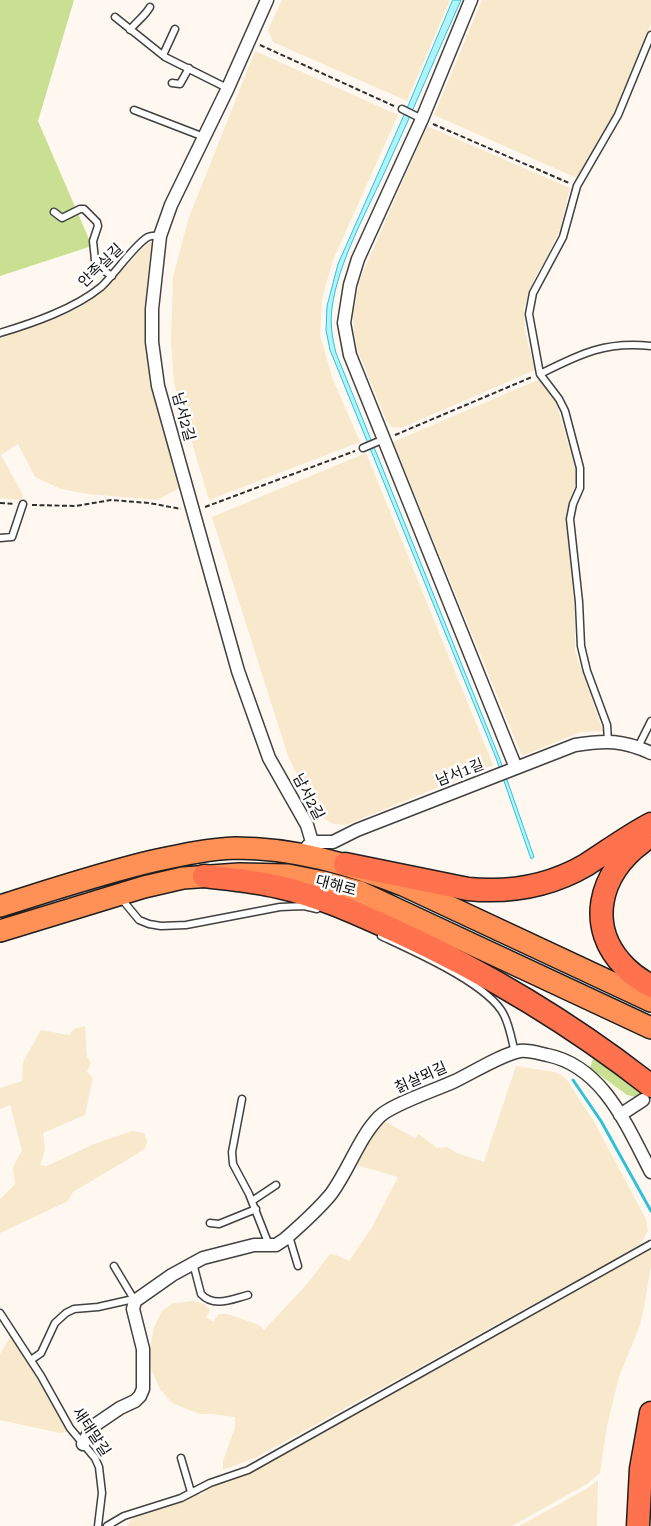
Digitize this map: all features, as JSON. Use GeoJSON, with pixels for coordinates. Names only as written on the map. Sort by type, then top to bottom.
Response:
{"type":"FeatureCollection","features":[{"type":"Feature","properties":{"kind":"highway"},"geometry":{"type":"LineString","coordinates":[[345,864],[468,889],[485,891],[517,889],[548,882],[573,872],[651,824]]}},
{"type":"Feature","properties":{"kind":"highway"},"geometry":{"type":"LineString","coordinates":[[651,836],[634,848],[610,876],[601,914],[605,936],[617,957],[637,978],[651,986]]}},
{"type":"Feature","properties":{"kind":"highway","name":"대해로"},"geometry":{"type":"LineString","coordinates":[[0,906],[125,868],[190,853],[236,848],[280,851],[306,848],[403,885],[651,1001]]}},
{"type":"Feature","properties":{"kind":"highway","name":"대해로"},"geometry":{"type":"LineString","coordinates":[[0,931],[118,894],[183,878],[239,874],[288,875],[360,892],[651,1028]]}},
{"type":"Feature","properties":{"kind":"highway"},"geometry":{"type":"LineString","coordinates":[[204,876],[278,887],[322,899],[414,939],[475,970],[555,1017],[596,1045],[647,1093]]}},
{"type":"Feature","properties":{"kind":"highway"},"geometry":{"type":"LineString","coordinates":[[638,1526],[641,1469],[651,1413]]}},
{"type":"Feature","properties":{"kind":"street","name":"남서2길"},"geometry":{"type":"LineString","coordinates":[[266,0],[172,204],[160,236],[152,309],[152,342],[158,386],[238,671],[269,758],[306,825],[306,848]]}},
{"type":"Feature","properties":{"kind":"street"},"geometry":{"type":"LineString","coordinates":[[471,0],[358,259],[350,285],[344,323],[350,355],[380,441],[426,542],[514,769]]}},
{"type":"Feature","properties":{"kind":"street","name":"남서1길"},"geometry":{"type":"LineString","coordinates":[[306,848],[334,842],[357,830],[576,745],[608,741],[624,743],[651,753]]}},
{"type":"Feature","properties":{"kind":"street","name":"칡살뫼길"},"geometry":{"type":"LineString","coordinates":[[134,1301],[172,1275],[203,1258],[254,1245],[276,1245],[289,1236],[331,1194],[360,1145],[379,1117],[385,1112],[521,1051],[569,1061],[584,1070],[599,1085],[620,1115],[651,1172]]}},
{"type":"Feature","properties":{"kind":"street"},"geometry":{"type":"LineString","coordinates":[[620,1115],[647,1093]]}},
{"type":"Feature","properties":{"kind":"street"},"geometry":{"type":"LineString","coordinates":[[83,1444],[92,1427],[120,1408],[135,1401],[143,1389],[143,1349],[133,1309],[134,1301]]}},
{"type":"Feature","properties":{"kind":"lane"},"geometry":{"type":"LineString","coordinates":[[130,30],[136,21],[146,14],[150,7]]}},
{"type":"Feature","properties":{"kind":"lane"},"geometry":{"type":"LineString","coordinates":[[115,17],[163,55],[227,88]]}},
{"type":"Feature","properties":{"kind":"lane"},"geometry":{"type":"LineString","coordinates":[[163,55],[175,29]]}},
{"type":"Feature","properties":{"kind":"lane"},"geometry":{"type":"LineString","coordinates":[[608,741],[607,725],[587,671],[581,646],[579,602],[570,519],[573,504],[580,488],[580,468],[566,411],[540,374],[529,314],[533,293],[562,236],[577,186],[618,115],[651,35]]}},
{"type":"Feature","properties":{"kind":"lane"},"geometry":{"type":"LineString","coordinates":[[172,83],[180,84],[189,68]]}},
{"type":"Feature","properties":{"kind":"lane"},"geometry":{"type":"LineString","coordinates":[[134,110],[204,137]]}},
{"type":"Feature","properties":{"kind":"lane"},"geometry":{"type":"LineString","coordinates":[[402,110],[420,118]]}},
{"type":"Feature","properties":{"kind":"lane"},"geometry":{"type":"LineString","coordinates":[[54,212],[62,218],[80,209],[84,209],[97,222],[98,226],[93,241],[95,260],[98,267],[112,276]]}},
{"type":"Feature","properties":{"kind":"lane","name":"안족실길"},"geometry":{"type":"LineString","coordinates":[[0,333],[72,306],[91,294],[112,276],[142,242],[152,236],[160,236]]}},
{"type":"Feature","properties":{"kind":"lane"},"geometry":{"type":"LineString","coordinates":[[540,374],[575,357],[606,346],[651,346]]}},
{"type":"Feature","properties":{"kind":"lane"},"geometry":{"type":"LineString","coordinates":[[363,448],[380,441]]}},
{"type":"Feature","properties":{"kind":"lane"},"geometry":{"type":"LineString","coordinates":[[0,538],[12,537],[23,504]]}},
{"type":"Feature","properties":{"kind":"lane"},"geometry":{"type":"LineString","coordinates":[[638,748],[650,725]]}},
{"type":"Feature","properties":{"kind":"lane"},"geometry":{"type":"LineString","coordinates":[[118,894],[139,920],[161,926],[186,925],[291,906],[304,906],[324,911]]}},
{"type":"Feature","properties":{"kind":"lane"},"geometry":{"type":"LineString","coordinates":[[376,934],[445,968],[478,988],[504,1015],[515,1053]]}},
{"type":"Feature","properties":{"kind":"lane"},"geometry":{"type":"LineString","coordinates":[[242,1098],[232,1152],[233,1164],[256,1209],[269,1246]]}},
{"type":"Feature","properties":{"kind":"lane"},"geometry":{"type":"LineString","coordinates":[[252,1201],[276,1185]]}},
{"type":"Feature","properties":{"kind":"lane"},"geometry":{"type":"LineString","coordinates":[[210,1223],[219,1224],[256,1209]]}},
{"type":"Feature","properties":{"kind":"lane"},"geometry":{"type":"LineString","coordinates":[[289,1236],[298,1266]]}},
{"type":"Feature","properties":{"kind":"lane"},"geometry":{"type":"LineString","coordinates":[[106,1526],[124,1516],[181,1498],[210,1483],[248,1470],[651,1244]]}},
{"type":"Feature","properties":{"kind":"lane"},"geometry":{"type":"LineString","coordinates":[[193,1263],[201,1294],[204,1297],[216,1302],[223,1302],[248,1295]]}},
{"type":"Feature","properties":{"kind":"lane"},"geometry":{"type":"LineString","coordinates":[[31,1360],[41,1353],[55,1323],[66,1313],[74,1309],[129,1300],[134,1301],[114,1266]]}},
{"type":"Feature","properties":{"kind":"lane","name":"새태말길"},"geometry":{"type":"LineString","coordinates":[[0,1313],[31,1360],[70,1428],[95,1458],[99,1467],[102,1493],[98,1526]]}},
{"type":"Feature","properties":{"kind":"lane"},"geometry":{"type":"LineString","coordinates":[[181,1458],[191,1492]]}},
{"type":"Feature","properties":{"kind":"path"},"geometry":{"type":"LineString","coordinates":[[249,40],[402,110]]}},
{"type":"Feature","properties":{"kind":"path"},"geometry":{"type":"LineString","coordinates":[[420,118],[577,186]]}},
{"type":"Feature","properties":{"kind":"path"},"geometry":{"type":"LineString","coordinates":[[380,441],[540,374]]}},
{"type":"Feature","properties":{"kind":"shaded area"},"geometry":{"type":"Polygon","coordinates":[[[282,0],[450,0],[407,101],[273,42],[268,30],[282,0]]]}},
{"type":"Feature","properties":{"kind":"shaded area"},"geometry":{"type":"Polygon","coordinates":[[[482,0],[651,0],[651,24],[614,113],[577,178],[434,115],[482,0]]]}},
{"type":"Feature","properties":{"kind":"shaded area"},"geometry":{"type":"Polygon","coordinates":[[[255,51],[398,115],[333,260],[322,299],[320,335],[332,377],[360,442],[209,500],[174,383],[171,342],[173,277],[188,220],[255,51]]]}},
{"type":"Feature","properties":{"kind":"shaded area"},"geometry":{"type":"Polygon","coordinates":[[[427,126],[570,188],[560,229],[534,279],[524,308],[525,332],[535,370],[401,428],[392,427],[386,420],[358,351],[353,313],[360,279],[427,126]]]}},
{"type":"Feature","properties":{"kind":"shaded area"},"geometry":{"type":"Polygon","coordinates":[[[154,242],[146,335],[150,378],[180,488],[157,500],[87,494],[61,489],[35,477],[18,444],[1,455],[23,495],[21,500],[0,498],[0,336],[80,307],[106,288],[141,250],[149,243],[154,242]]]}},
{"type":"Feature","properties":{"kind":"shaded area"},"geometry":{"type":"Polygon","coordinates":[[[540,379],[556,402],[578,477],[566,512],[575,616],[575,651],[603,731],[581,732],[522,756],[393,442],[540,379]]]}},
{"type":"Feature","properties":{"kind":"shaded area"},"geometry":{"type":"Polygon","coordinates":[[[366,453],[493,765],[346,825],[334,824],[324,819],[313,807],[288,756],[212,517],[366,453]]]}},
{"type":"Feature","properties":{"kind":"shaded area"},"geometry":{"type":"Polygon","coordinates":[[[85,1026],[87,1057],[91,1063],[87,1072],[93,1078],[85,1115],[43,1133],[45,1150],[40,1165],[47,1166],[94,1144],[132,1131],[144,1133],[147,1141],[145,1149],[73,1192],[68,1201],[0,1233],[0,1199],[15,1184],[13,1167],[22,1150],[10,1105],[0,1109],[0,1088],[22,1081],[23,1062],[41,1030],[69,1035],[74,1029],[85,1026]]]}},
{"type":"Feature","properties":{"kind":"shaded area"},"geometry":{"type":"Polygon","coordinates":[[[516,1066],[555,1072],[567,1080],[593,1120],[646,1219],[648,1231],[640,1245],[257,1457],[223,1470],[223,1461],[235,1427],[235,1417],[199,1414],[172,1403],[160,1389],[151,1369],[150,1348],[154,1327],[162,1311],[173,1303],[193,1301],[205,1304],[210,1311],[206,1317],[213,1322],[219,1314],[228,1314],[259,1325],[264,1330],[308,1283],[330,1254],[349,1261],[371,1229],[398,1177],[353,1164],[382,1120],[415,1138],[419,1134],[437,1148],[447,1147],[457,1153],[484,1162],[516,1066]]]}},
{"type":"Feature","properties":{"kind":"shaded area"},"geometry":{"type":"Polygon","coordinates":[[[651,1248],[651,1266],[643,1312],[640,1325],[619,1377],[607,1426],[600,1473],[587,1484],[512,1526],[127,1526],[136,1516],[183,1501],[197,1493],[200,1495],[205,1493],[203,1490],[211,1485],[239,1477],[256,1469],[651,1248]]]}},
{"type":"Feature","properties":{"kind":"shaded area"},"geometry":{"type":"Polygon","coordinates":[[[11,1336],[67,1427],[66,1432],[60,1433],[0,1420],[0,1354],[11,1336]]]}},
{"type":"Feature","properties":{"kind":"shaded area"},"geometry":{"type":"Polygon","coordinates":[[[598,1480],[597,1526],[519,1526],[588,1488],[598,1480]]]}},
{"type":"Feature","properties":{"kind":"green space"},"geometry":{"type":"Polygon","coordinates":[[[0,0],[74,0],[38,121],[92,246],[0,276],[0,0]]]}},
{"type":"Feature","properties":{"kind":"green space"},"geometry":{"type":"Polygon","coordinates":[[[597,1057],[648,1092],[640,1098],[627,1095],[590,1068],[593,1058],[597,1057]]]}},
{"type":"Feature","properties":{"kind":"water"},"geometry":{"type":"Polygon","coordinates":[[[453,0],[461,0],[340,272],[331,314],[332,330],[336,353],[499,757],[534,857],[531,859],[496,758],[330,350],[326,330],[327,306],[338,264],[453,0]]]}},
{"type":"Feature","properties":{"kind":"waterway"},"geometry":{"type":"LineString","coordinates":[[573,1080],[601,1121],[651,1211]]}}]}
